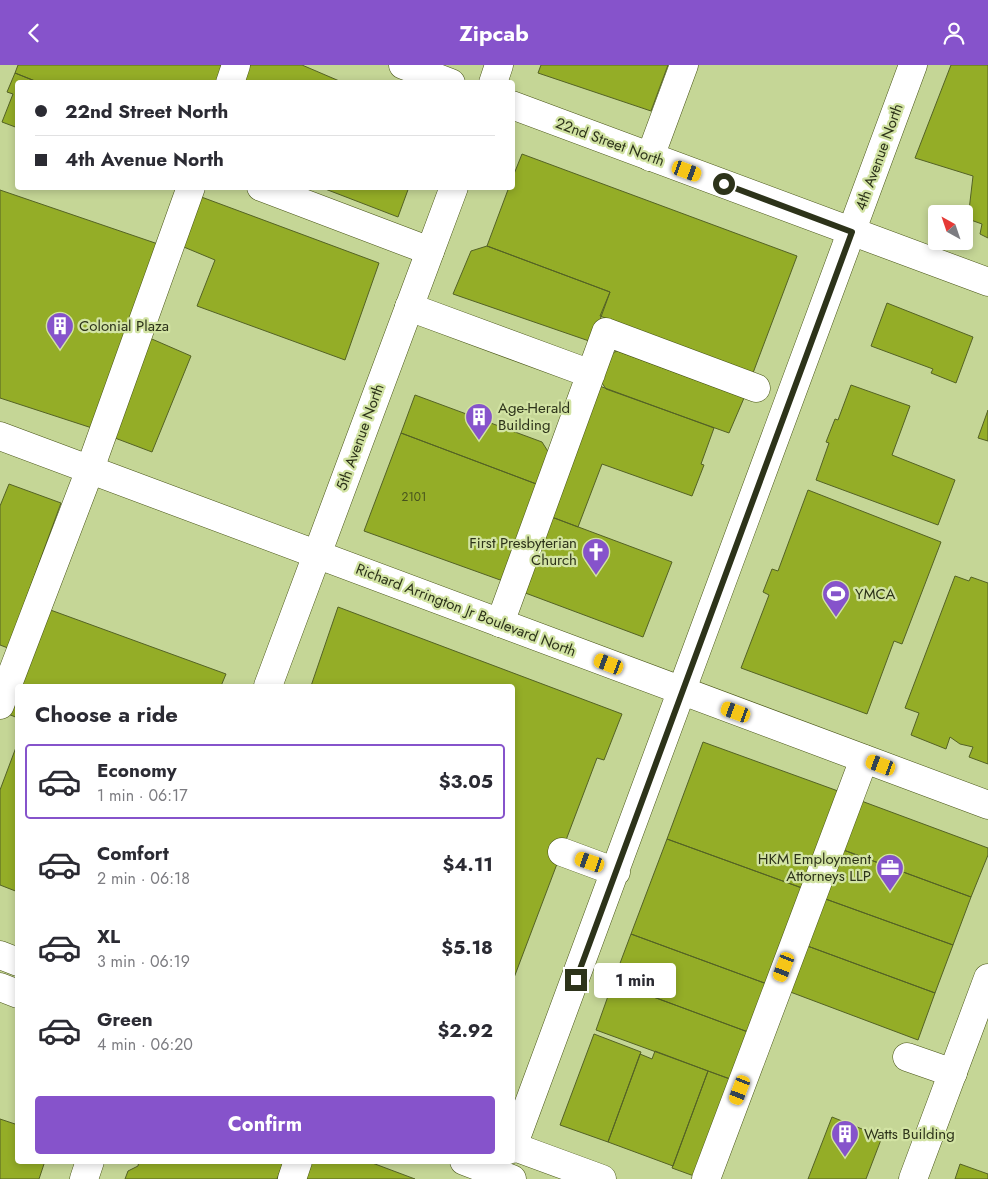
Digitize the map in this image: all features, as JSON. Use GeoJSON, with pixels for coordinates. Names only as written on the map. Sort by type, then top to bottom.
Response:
{"type":"FeatureCollection","features":[{"type":"Feature","properties":{"kind":"main road"},"geometry":{"type":"LineString","coordinates":[[231,80],[236,65]]}},
{"type":"Feature","properties":{"kind":"main road"},"geometry":{"type":"LineString","coordinates":[[404,65],[443,80]]}},
{"type":"Feature","properties":{"kind":"main road"},"geometry":{"type":"LineString","coordinates":[[494,80],[499,65]]}},
{"type":"Feature","properties":{"kind":"main road"},"geometry":{"type":"LineString","coordinates":[[650,157],[684,65]]}},
{"type":"Feature","properties":{"kind":"main road","name":"4th Avenue North"},"geometry":{"type":"LineString","coordinates":[[515,1146],[913,65]]}},
{"type":"Feature","properties":{"kind":"main road","name":"22nd Street North"},"geometry":{"type":"LineString","coordinates":[[515,106],[988,282]]}},
{"type":"Feature","properties":{"kind":"main road"},"geometry":{"type":"LineString","coordinates":[[0,705],[191,190]]}},
{"type":"Feature","properties":{"kind":"main road"},"geometry":{"type":"LineString","coordinates":[[269,190],[430,251]]}},
{"type":"Feature","properties":{"kind":"main road","name":"5th Avenue North"},"geometry":{"type":"LineString","coordinates":[[269,684],[453,190]]}},
{"type":"Feature","properties":{"kind":"main road"},"geometry":{"type":"LineString","coordinates":[[409,307],[591,374]]}},
{"type":"Feature","properties":{"kind":"main road"},"geometry":{"type":"LineString","coordinates":[[500,623],[606,332],[756,387]]}},
{"type":"Feature","properties":{"kind":"main road","name":"Richard Arrington Jr Boulevard North"},"geometry":{"type":"LineString","coordinates":[[0,436],[988,805]]}},
{"type":"Feature","properties":{"kind":"main road"},"geometry":{"type":"LineString","coordinates":[[706,1179],[864,759]]}},
{"type":"Feature","properties":{"kind":"main road"},"geometry":{"type":"LineString","coordinates":[[562,852],[616,872]]}},
{"type":"Feature","properties":{"kind":"main road"},"geometry":{"type":"LineString","coordinates":[[0,955],[15,961]]}},
{"type":"Feature","properties":{"kind":"main road"},"geometry":{"type":"LineString","coordinates":[[913,1179],[988,978]]}},
{"type":"Feature","properties":{"kind":"main road"},"geometry":{"type":"LineString","coordinates":[[0,987],[15,993]]}},
{"type":"Feature","properties":{"kind":"main road"},"geometry":{"type":"LineString","coordinates":[[906,1057],[953,1073]]}},
{"type":"Feature","properties":{"kind":"main road"},"geometry":{"type":"LineString","coordinates":[[515,1163],[602,1179]]}},
{"type":"Feature","properties":{"kind":"main road"},"geometry":{"type":"LineString","coordinates":[[84,1179],[89,1164]]}},
{"type":"Feature","properties":{"kind":"main road"},"geometry":{"type":"LineString","coordinates":[[292,1179],[297,1164]]}},
{"type":"Feature","properties":{"kind":"building"},"geometry":{"type":"Polygon","coordinates":[[[18,65],[225,65],[219,80],[32,80],[15,73],[18,65]]]}},
{"type":"Feature","properties":{"kind":"building"},"geometry":{"type":"Polygon","coordinates":[[[245,65],[302,65],[337,80],[240,80],[245,65]]]}},
{"type":"Feature","properties":{"kind":"building"},"geometry":{"type":"Polygon","coordinates":[[[541,65],[668,65],[651,111],[538,73],[541,65]]]}},
{"type":"Feature","properties":{"kind":"building"},"geometry":{"type":"Polygon","coordinates":[[[951,65],[988,65],[988,238],[980,234],[982,224],[973,221],[973,205],[970,205],[973,176],[915,158],[951,65]]]}},
{"type":"Feature","properties":{"kind":"building"},"geometry":{"type":"Polygon","coordinates":[[[15,73],[32,80],[15,80],[15,127],[2,122],[13,94],[7,92],[15,73]]]}},
{"type":"Feature","properties":{"kind":"building"},"geometry":{"type":"Polygon","coordinates":[[[522,154],[797,256],[753,373],[600,316],[610,292],[487,246],[508,190],[515,190],[515,172],[522,154]]]}},
{"type":"Feature","properties":{"kind":"building","name":"Colonial Plaza"},"geometry":{"type":"Polygon","coordinates":[[[0,190],[158,244],[92,428],[0,398],[0,190]]]}},
{"type":"Feature","properties":{"kind":"building"},"geometry":{"type":"Polygon","coordinates":[[[328,190],[408,190],[398,217],[328,190]]]}},
{"type":"Feature","properties":{"kind":"building"},"geometry":{"type":"Polygon","coordinates":[[[196,195],[379,263],[345,360],[197,306],[215,260],[179,245],[196,195]]]}},
{"type":"Feature","properties":{"kind":"building"},"geometry":{"type":"Polygon","coordinates":[[[487,246],[610,292],[592,342],[453,294],[471,251],[487,246]]]}},
{"type":"Feature","properties":{"kind":"building"},"geometry":{"type":"Polygon","coordinates":[[[887,303],[973,337],[956,383],[931,373],[933,369],[871,346],[887,303]]]}},
{"type":"Feature","properties":{"kind":"building"},"geometry":{"type":"Polygon","coordinates":[[[145,336],[191,356],[152,452],[107,435],[145,336]]]}},
{"type":"Feature","properties":{"kind":"building"},"geometry":{"type":"Polygon","coordinates":[[[617,351],[744,398],[729,433],[606,389],[600,380],[608,355],[617,351]]]}},
{"type":"Feature","properties":{"kind":"building"},"geometry":{"type":"Polygon","coordinates":[[[594,384],[714,428],[701,464],[704,465],[692,496],[602,464],[578,527],[549,516],[594,384]]]}},
{"type":"Feature","properties":{"kind":"building"},"geometry":{"type":"Polygon","coordinates":[[[851,385],[910,406],[892,455],[955,480],[938,525],[816,480],[829,443],[826,442],[835,419],[838,420],[851,385]]]}},
{"type":"Feature","properties":{"kind":"building","name":"Age-Herald Building"},"geometry":{"type":"Polygon","coordinates":[[[415,395],[542,442],[549,453],[539,485],[401,433],[415,395]]]}},
{"type":"Feature","properties":{"kind":"building"},"geometry":{"type":"Polygon","coordinates":[[[988,410],[988,441],[978,438],[988,410]]]}},
{"type":"Feature","properties":{"kind":"building"},"geometry":{"type":"Polygon","coordinates":[[[401,433],[539,485],[503,581],[364,531],[401,433]]]}},
{"type":"Feature","properties":{"kind":"building"},"geometry":{"type":"Polygon","coordinates":[[[9,484],[61,503],[8,648],[0,645],[0,506],[9,484]]]}},
{"type":"Feature","properties":{"kind":"building","name":"YMCA"},"geometry":{"type":"Polygon","coordinates":[[[808,490],[941,542],[902,644],[894,641],[867,714],[741,668],[769,595],[763,592],[772,569],[778,571],[808,490]]]}},
{"type":"Feature","properties":{"kind":"building","name":"First Presbyterian Church"},"geometry":{"type":"Polygon","coordinates":[[[549,516],[672,562],[643,637],[520,591],[549,516]]]}},
{"type":"Feature","properties":{"kind":"building"},"geometry":{"type":"Polygon","coordinates":[[[955,576],[969,581],[971,577],[988,583],[988,764],[969,757],[973,747],[960,744],[950,737],[946,749],[911,735],[919,713],[905,708],[955,576]]]}},
{"type":"Feature","properties":{"kind":"building"},"geometry":{"type":"Polygon","coordinates":[[[338,607],[622,714],[604,760],[597,758],[515,975],[515,684],[312,684],[338,607]]]}},
{"type":"Feature","properties":{"kind":"building"},"geometry":{"type":"Polygon","coordinates":[[[45,608],[226,674],[222,684],[15,684],[15,717],[3,712],[45,608]]]}},
{"type":"Feature","properties":{"kind":"building"},"geometry":{"type":"Polygon","coordinates":[[[703,742],[838,791],[802,888],[667,839],[703,742]]]}},
{"type":"Feature","properties":{"kind":"building"},"geometry":{"type":"Polygon","coordinates":[[[15,750],[15,891],[0,885],[0,790],[15,750]]]}},
{"type":"Feature","properties":{"kind":"building"},"geometry":{"type":"Polygon","coordinates":[[[856,799],[988,848],[988,855],[971,897],[838,848],[856,799]]]}},
{"type":"Feature","properties":{"kind":"building"},"geometry":{"type":"Polygon","coordinates":[[[667,839],[802,888],[767,984],[631,934],[667,839]]]}},
{"type":"Feature","properties":{"kind":"building"},"geometry":{"type":"Polygon","coordinates":[[[838,848],[971,897],[953,945],[820,897],[838,848]]]}},
{"type":"Feature","properties":{"kind":"building"},"geometry":{"type":"Polygon","coordinates":[[[820,897],[953,945],[935,993],[802,944],[820,897]]]}},
{"type":"Feature","properties":{"kind":"building"},"geometry":{"type":"Polygon","coordinates":[[[631,934],[767,984],[748,1032],[613,982],[631,934]]]}},
{"type":"Feature","properties":{"kind":"building"},"geometry":{"type":"Polygon","coordinates":[[[802,944],[935,993],[918,1040],[785,990],[802,944]]]}},
{"type":"Feature","properties":{"kind":"building"},"geometry":{"type":"Polygon","coordinates":[[[613,982],[748,1032],[730,1079],[596,1030],[613,982]]]}},
{"type":"Feature","properties":{"kind":"building"},"geometry":{"type":"Polygon","coordinates":[[[594,1034],[641,1052],[608,1142],[560,1125],[594,1034]]]}},
{"type":"Feature","properties":{"kind":"building"},"geometry":{"type":"Polygon","coordinates":[[[655,1051],[708,1071],[673,1166],[608,1142],[640,1054],[652,1059],[655,1051]]]}},
{"type":"Feature","properties":{"kind":"building"},"geometry":{"type":"Polygon","coordinates":[[[708,1071],[730,1079],[694,1176],[672,1168],[708,1071]]]}},
{"type":"Feature","properties":{"kind":"building","name":"Watts Building"},"geometry":{"type":"Polygon","coordinates":[[[832,1117],[882,1137],[866,1179],[808,1179],[832,1117]]]}},
{"type":"Feature","properties":{"kind":"building"},"geometry":{"type":"Polygon","coordinates":[[[0,1119],[15,1124],[15,1164],[44,1164],[39,1179],[0,1179],[0,1119]]]}},
{"type":"Feature","properties":{"kind":"building"},"geometry":{"type":"Polygon","coordinates":[[[138,1164],[283,1164],[277,1179],[125,1179],[128,1171],[138,1164]]]}},
{"type":"Feature","properties":{"kind":"building"},"geometry":{"type":"Polygon","coordinates":[[[305,1164],[375,1164],[415,1179],[300,1179],[305,1164]]]}},
{"type":"Feature","properties":{"kind":"building"},"geometry":{"type":"Polygon","coordinates":[[[960,1164],[988,1174],[988,1179],[955,1179],[960,1164]]]}},
{"type":"Feature","properties":{"kind":"place","name":"Colonial Plaza"},"geometry":{"type":"Point","coordinates":[60,350]}},
{"type":"Feature","properties":{"kind":"place","name":"Age-Herald Building"},"geometry":{"type":"Point","coordinates":[479,441]}},
{"type":"Feature","properties":{"kind":"place","name":"First Presbyterian Church"},"geometry":{"type":"Point","coordinates":[596,576]}},
{"type":"Feature","properties":{"kind":"place","name":"YMCA"},"geometry":{"type":"Point","coordinates":[836,618]}},
{"type":"Feature","properties":{"kind":"place","name":"HKM Employment Attorneys LLP"},"geometry":{"type":"Point","coordinates":[890,892]}},
{"type":"Feature","properties":{"kind":"place","name":"Watts Building"},"geometry":{"type":"Point","coordinates":[845,1158]}},
{"type":"Feature","properties":{"kind":"route"},"geometry":{"type":"LineString","coordinates":[[576,980],[852,232],[724,184]]}}]}
